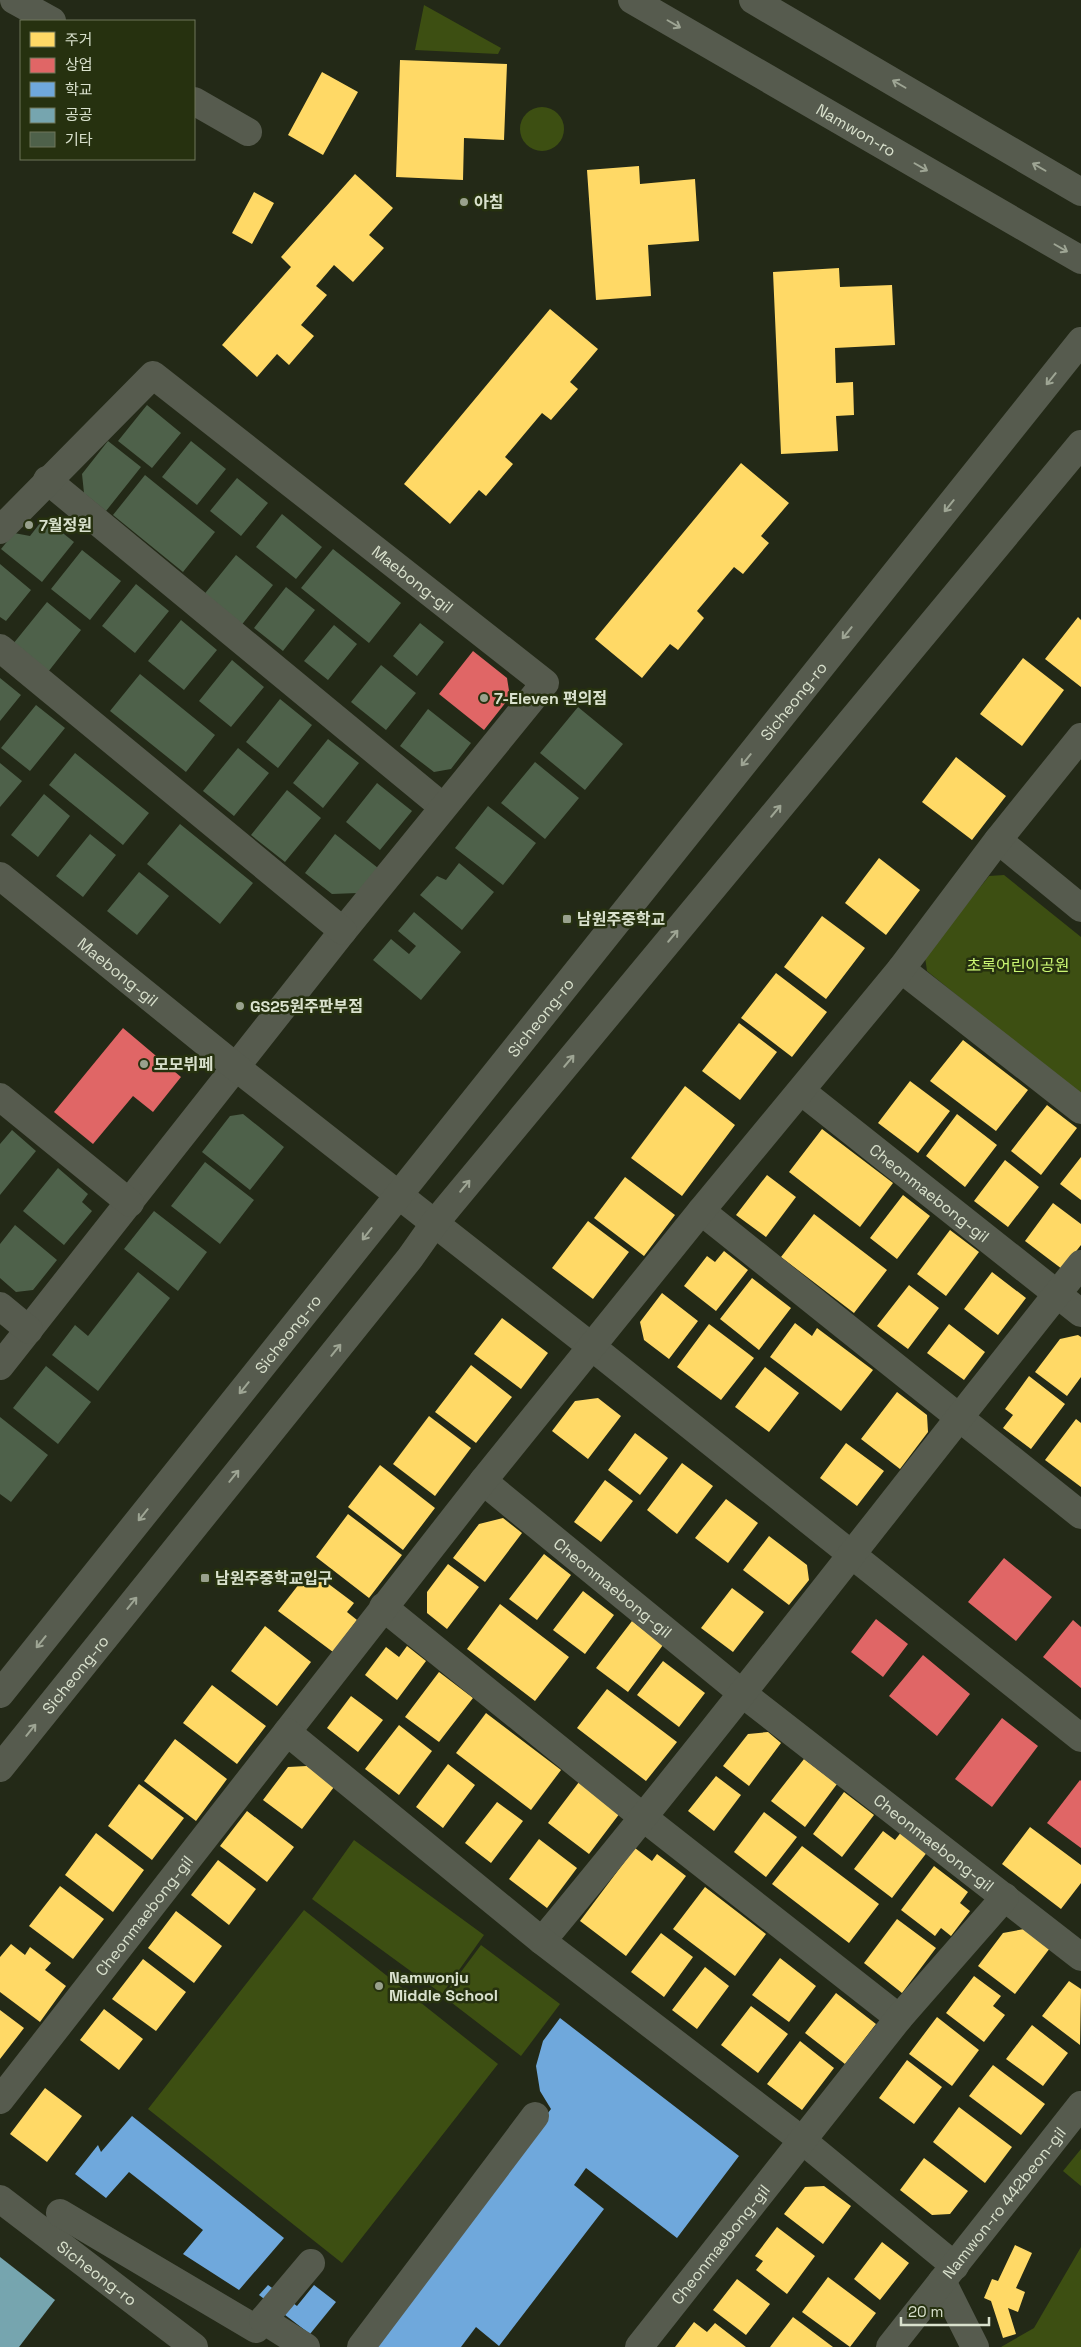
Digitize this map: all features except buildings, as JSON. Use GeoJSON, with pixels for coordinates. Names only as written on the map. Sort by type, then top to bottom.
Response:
{"type":"FeatureCollection","features":[{"type":"Feature","properties":{"kind":"street"},"geometry":{"type":"LineString","coordinates":[[14,0],[50,20]]}},
{"type":"Feature","properties":{"kind":"street","name":"Namwon-ro"},"geometry":{"type":"LineString","coordinates":[[632,0],[1081,260]]}},
{"type":"Feature","properties":{"kind":"street"},"geometry":{"type":"LineString","coordinates":[[754,0],[1081,192]]}},
{"type":"Feature","properties":{"kind":"street"},"geometry":{"type":"LineString","coordinates":[[195,102],[248,132]]}},
{"type":"Feature","properties":{"kind":"street","name":"Sicheong-ro"},"geometry":{"type":"LineString","coordinates":[[0,1694],[1081,341]]}},
{"type":"Feature","properties":{"kind":"street","name":"Maebong-gil"},"geometry":{"type":"LineString","coordinates":[[0,1366],[237,1068],[343,931],[545,683],[153,375],[47,480]]}},
{"type":"Feature","properties":{"kind":"street","name":"Sicheong-ro"},"geometry":{"type":"LineString","coordinates":[[0,1768],[404,1266],[434,1224],[1081,444]]}},
{"type":"Feature","properties":{"kind":"street"},"geometry":{"type":"LineString","coordinates":[[0,530],[47,480],[443,807]]}},
{"type":"Feature","properties":{"kind":"street"},"geometry":{"type":"LineString","coordinates":[[0,648],[343,931]]}},
{"type":"Feature","properties":{"kind":"street","name":"Cheonmaebong-gil"},"geometry":{"type":"LineString","coordinates":[[0,2100],[383,1607],[701,1212],[901,969],[998,840],[1081,737]]}},
{"type":"Feature","properties":{"kind":"street"},"geometry":{"type":"LineString","coordinates":[[998,840],[1081,908]]}},
{"type":"Feature","properties":{"kind":"street","name":"Maebong-gil"},"geometry":{"type":"LineString","coordinates":[[0,876],[237,1068]]}},
{"type":"Feature","properties":{"kind":"street"},"geometry":{"type":"LineString","coordinates":[[901,969],[1081,1110]]}},
{"type":"Feature","properties":{"kind":"street"},"geometry":{"type":"LineString","coordinates":[[237,1068],[592,1347],[1081,1738]]}},
{"type":"Feature","properties":{"kind":"street","name":"Cheonmaebong-gil"},"geometry":{"type":"LineString","coordinates":[[801,1091],[1081,1314]]}},
{"type":"Feature","properties":{"kind":"street"},"geometry":{"type":"LineString","coordinates":[[0,1097],[130,1203]]}},
{"type":"Feature","properties":{"kind":"street"},"geometry":{"type":"LineString","coordinates":[[701,1212],[1081,1515]]}},
{"type":"Feature","properties":{"kind":"street"},"geometry":{"type":"LineString","coordinates":[[542,1941],[743,1694],[850,1554],[960,1419],[1081,1264]]}},
{"type":"Feature","properties":{"kind":"street"},"geometry":{"type":"LineString","coordinates":[[0,1306],[29,1330]]}},
{"type":"Feature","properties":{"kind":"street","name":"Cheonmaebong-gil"},"geometry":{"type":"LineString","coordinates":[[483,1481],[743,1694],[1081,1957]]}},
{"type":"Feature","properties":{"kind":"street"},"geometry":{"type":"LineString","coordinates":[[383,1607],[644,1818],[900,2018]]}},
{"type":"Feature","properties":{"kind":"street"},"geometry":{"type":"LineString","coordinates":[[287,1732],[542,1941],[803,2142],[949,2274],[975,2347]]}},
{"type":"Feature","properties":{"kind":"street","name":"Cheonmaebong-gil"},"geometry":{"type":"LineString","coordinates":[[639,2347],[900,2018],[1005,1897]]}},
{"type":"Feature","properties":{"kind":"street","name":"Namwon-ro 442beon-gil"},"geometry":{"type":"LineString","coordinates":[[890,2347],[1081,2104]]}},
{"type":"Feature","properties":{"kind":"street"},"geometry":{"type":"LineString","coordinates":[[361,2347],[535,2116]]}},
{"type":"Feature","properties":{"kind":"street","name":"Sicheong-ro"},"geometry":{"type":"LineString","coordinates":[[0,2199],[194,2347]]}},
{"type":"Feature","properties":{"kind":"street"},"geometry":{"type":"LineString","coordinates":[[60,2213],[256,2329],[311,2263]]}},
{"type":"Feature","properties":{"kind":"street"},"geometry":{"type":"LineString","coordinates":[[263,2320],[306,2347]]}},
{"type":"Feature","properties":{"kind":"green space"},"geometry":{"type":"Polygon","coordinates":[[[424,5],[501,48],[498,54],[415,50],[424,5]]]}},
{"type":"Feature","properties":{"kind":"green space"},"geometry":{"type":"Polygon","coordinates":[[[546,107],[558,113],[563,120],[563,138],[558,145],[551,150],[538,151],[530,148],[523,141],[520,125],[523,117],[530,110],[546,107]]]}},
{"type":"Feature","properties":{"kind":"green space","name":"초록어린이공원"},"geometry":{"type":"Polygon","coordinates":[[[1004,875],[1081,937],[1081,1096],[927,971],[925,957],[989,876],[1004,875]]]}},
{"type":"Feature","properties":{"kind":"green space"},"geometry":{"type":"Polygon","coordinates":[[[354,1840],[484,1935],[442,1994],[312,1899],[354,1840]]]}},
{"type":"Feature","properties":{"kind":"green space"},"geometry":{"type":"Polygon","coordinates":[[[304,1910],[498,2064],[342,2263],[148,2109],[304,1910]]]}},
{"type":"Feature","properties":{"kind":"green space"},"geometry":{"type":"Polygon","coordinates":[[[481,1945],[560,2004],[521,2056],[443,1996],[481,1945]]]}},
{"type":"Feature","properties":{"kind":"green space"},"geometry":{"type":"Polygon","coordinates":[[[1081,2149],[1081,2186],[1063,2171],[1081,2149]]]}},
{"type":"Feature","properties":{"kind":"green space"},"geometry":{"type":"Polygon","coordinates":[[[1081,2247],[1081,2347],[1001,2347],[1034,2328],[1081,2247]]]}},
{"type":"Feature","properties":{"kind":"place","name":"아침"},"geometry":{"type":"Point","coordinates":[464,202]}},
{"type":"Feature","properties":{"kind":"place","name":"7월정원"},"geometry":{"type":"Point","coordinates":[29,525]}},
{"type":"Feature","properties":{"kind":"place","name":"7-Eleven 편의점"},"geometry":{"type":"Point","coordinates":[484,698]}},
{"type":"Feature","properties":{"kind":"place","name":"남원주중학교"},"geometry":{"type":"Point","coordinates":[567,919]}},
{"type":"Feature","properties":{"kind":"place","name":"GS25원주판부점"},"geometry":{"type":"Point","coordinates":[240,1006]}},
{"type":"Feature","properties":{"kind":"place","name":"모모뷔페"},"geometry":{"type":"Point","coordinates":[144,1064]}},
{"type":"Feature","properties":{"kind":"place","name":"남원주중학교입구"},"geometry":{"type":"Point","coordinates":[205,1578]}},
{"type":"Feature","properties":{"kind":"place","name":"Namwonju Middle School"},"geometry":{"type":"Point","coordinates":[379,1986]}}]}
